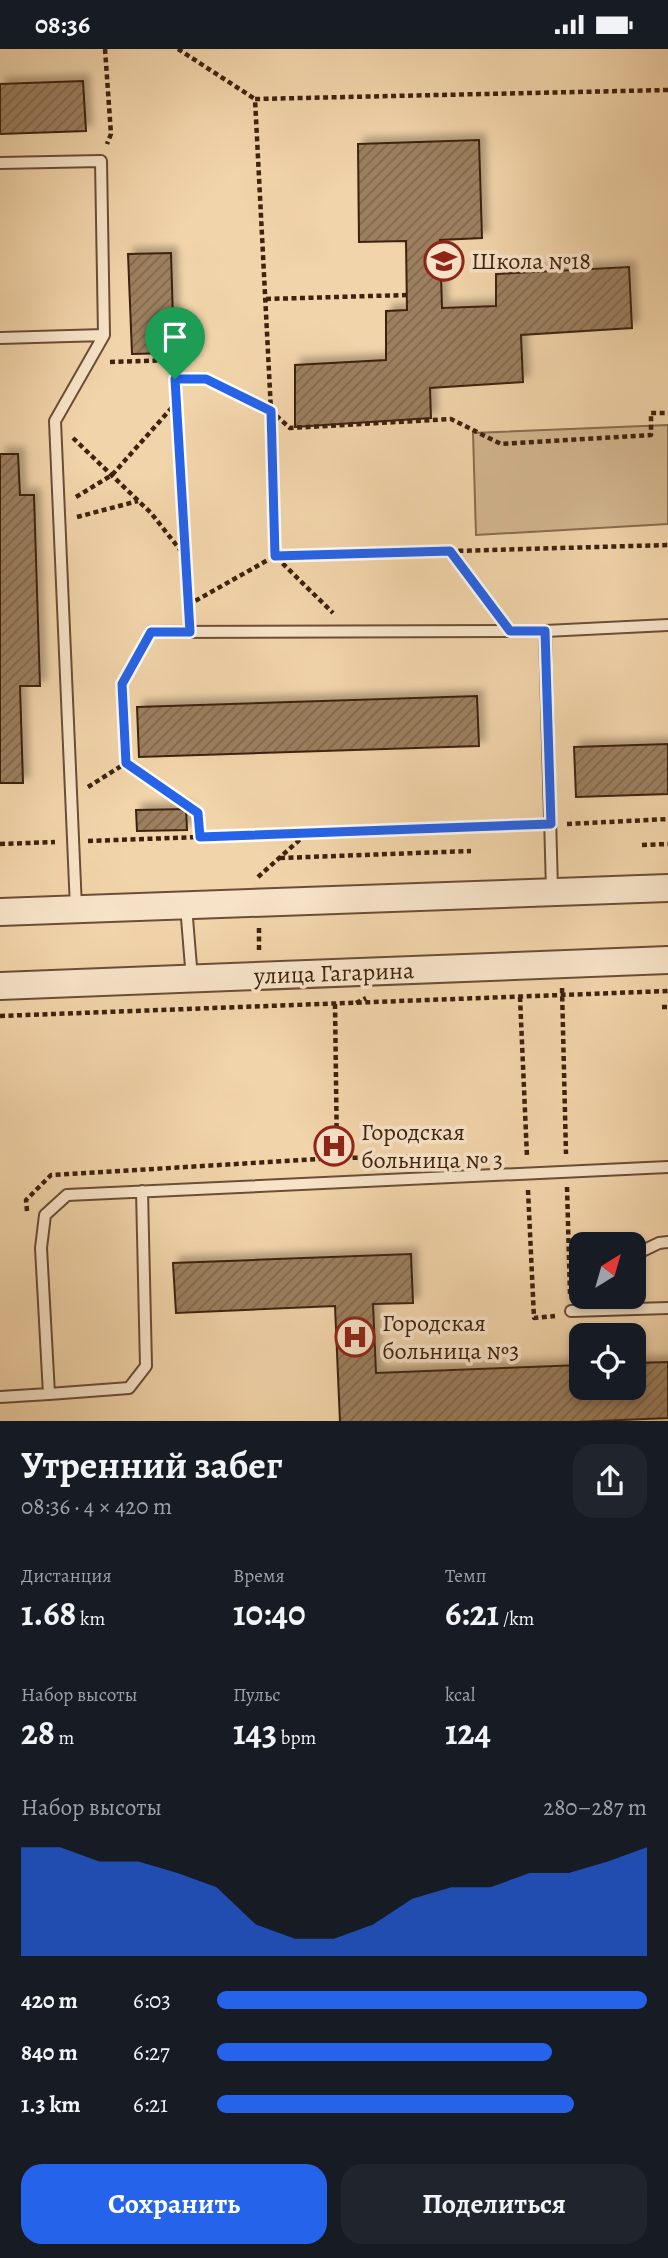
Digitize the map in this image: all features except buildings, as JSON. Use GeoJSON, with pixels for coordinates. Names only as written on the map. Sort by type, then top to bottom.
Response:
{"type":"FeatureCollection","features":[{"type":"Feature","properties":{"kind":"street"},"geometry":{"type":"LineString","coordinates":[[0,912],[668,888]]}},
{"type":"Feature","properties":{"kind":"street","name":"улица Гагарина"},"geometry":{"type":"LineString","coordinates":[[0,986],[668,960]]}},
{"type":"Feature","properties":{"kind":"lane"},"geometry":{"type":"LineString","coordinates":[[0,163],[101,161],[104,335],[91,363],[55,421],[76,908]]}},
{"type":"Feature","properties":{"kind":"lane"},"geometry":{"type":"LineString","coordinates":[[0,338],[104,335]]}},
{"type":"Feature","properties":{"kind":"lane"},"geometry":{"type":"LineString","coordinates":[[151,632],[545,631],[668,625]]}},
{"type":"Feature","properties":{"kind":"lane"},"geometry":{"type":"LineString","coordinates":[[545,631],[552,892]]}},
{"type":"Feature","properties":{"kind":"lane"},"geometry":{"type":"LineString","coordinates":[[186,906],[192,979]]}},
{"type":"Feature","properties":{"kind":"lane"},"geometry":{"type":"LineString","coordinates":[[49,1394],[41,1248],[45,1215],[67,1195],[668,1167]]}},
{"type":"Feature","properties":{"kind":"lane"},"geometry":{"type":"LineString","coordinates":[[0,1397],[129,1388],[146,1366],[142,1191]]}},
{"type":"Feature","properties":{"kind":"lane"},"geometry":{"type":"LineString","coordinates":[[646,1249],[659,1243],[668,1243]]}},
{"type":"Feature","properties":{"kind":"lane"},"geometry":{"type":"LineString","coordinates":[[646,1309],[668,1308]]}},
{"type":"Feature","properties":{"kind":"lane"},"geometry":{"type":"LineString","coordinates":[[571,1311],[628,1309]]}},
{"type":"Feature","properties":{"kind":"path"},"geometry":{"type":"LineString","coordinates":[[101,161],[111,134],[104,49]]}},
{"type":"Feature","properties":{"kind":"path"},"geometry":{"type":"LineString","coordinates":[[178,49],[255,99],[668,90]]}},
{"type":"Feature","properties":{"kind":"path"},"geometry":{"type":"LineString","coordinates":[[255,99],[271,411],[275,556],[351,631]]}},
{"type":"Feature","properties":{"kind":"path"},"geometry":{"type":"LineString","coordinates":[[266,299],[407,295]]}},
{"type":"Feature","properties":{"kind":"path"},"geometry":{"type":"LineString","coordinates":[[91,363],[172,360],[190,632]]}},
{"type":"Feature","properties":{"kind":"path"},"geometry":{"type":"LineString","coordinates":[[175,379],[206,379],[271,411],[290,428],[451,419],[501,444],[651,435],[651,414],[668,413]]}},
{"type":"Feature","properties":{"kind":"path"},"geometry":{"type":"LineString","coordinates":[[59,507],[112,475],[176,402]]}},
{"type":"Feature","properties":{"kind":"path"},"geometry":{"type":"LineString","coordinates":[[55,421],[138,501],[185,557]]}},
{"type":"Feature","properties":{"kind":"path"},"geometry":{"type":"LineString","coordinates":[[59,522],[138,501]]}},
{"type":"Feature","properties":{"kind":"path"},"geometry":{"type":"LineString","coordinates":[[188,605],[275,556],[668,545]]}},
{"type":"Feature","properties":{"kind":"path"},"geometry":{"type":"LineString","coordinates":[[450,551],[510,631]]}},
{"type":"Feature","properties":{"kind":"path"},"geometry":{"type":"LineString","coordinates":[[126,763],[122,684],[151,632]]}},
{"type":"Feature","properties":{"kind":"path"},"geometry":{"type":"LineString","coordinates":[[70,798],[126,763]]}},
{"type":"Feature","properties":{"kind":"path"},"geometry":{"type":"LineString","coordinates":[[126,763],[198,813],[200,837]]}},
{"type":"Feature","properties":{"kind":"path"},"geometry":{"type":"LineString","coordinates":[[0,844],[668,819]]}},
{"type":"Feature","properties":{"kind":"path"},"geometry":{"type":"LineString","coordinates":[[642,845],[668,844]]}},
{"type":"Feature","properties":{"kind":"path"},"geometry":{"type":"LineString","coordinates":[[279,858],[471,851]]}},
{"type":"Feature","properties":{"kind":"path"},"geometry":{"type":"LineString","coordinates":[[0,1016],[668,991]]}},
{"type":"Feature","properties":{"kind":"path"},"geometry":{"type":"LineString","coordinates":[[335,1004],[337,1158]]}},
{"type":"Feature","properties":{"kind":"shaded area"},"geometry":{"type":"Polygon","coordinates":[[[668,425],[668,524],[476,535],[473,433],[668,425]]]}},
{"type":"Feature","properties":{"kind":"place","name":"Школа №18"},"geometry":{"type":"Point","coordinates":[444,261]}},
{"type":"Feature","properties":{"kind":"place","name":"Городская больница № 3"},"geometry":{"type":"Point","coordinates":[334,1146]}},
{"type":"Feature","properties":{"kind":"place","name":"Городская больница №3"},"geometry":{"type":"Point","coordinates":[355,1337]}},
{"type":"Feature","properties":{"kind":"route"},"geometry":{"type":"LineString","coordinates":[[175,379],[206,379],[271,411],[275,556],[450,551],[510,631],[545,631],[551,824],[200,837],[198,813],[126,763],[122,684],[151,632],[190,632],[175,379]]}}]}
